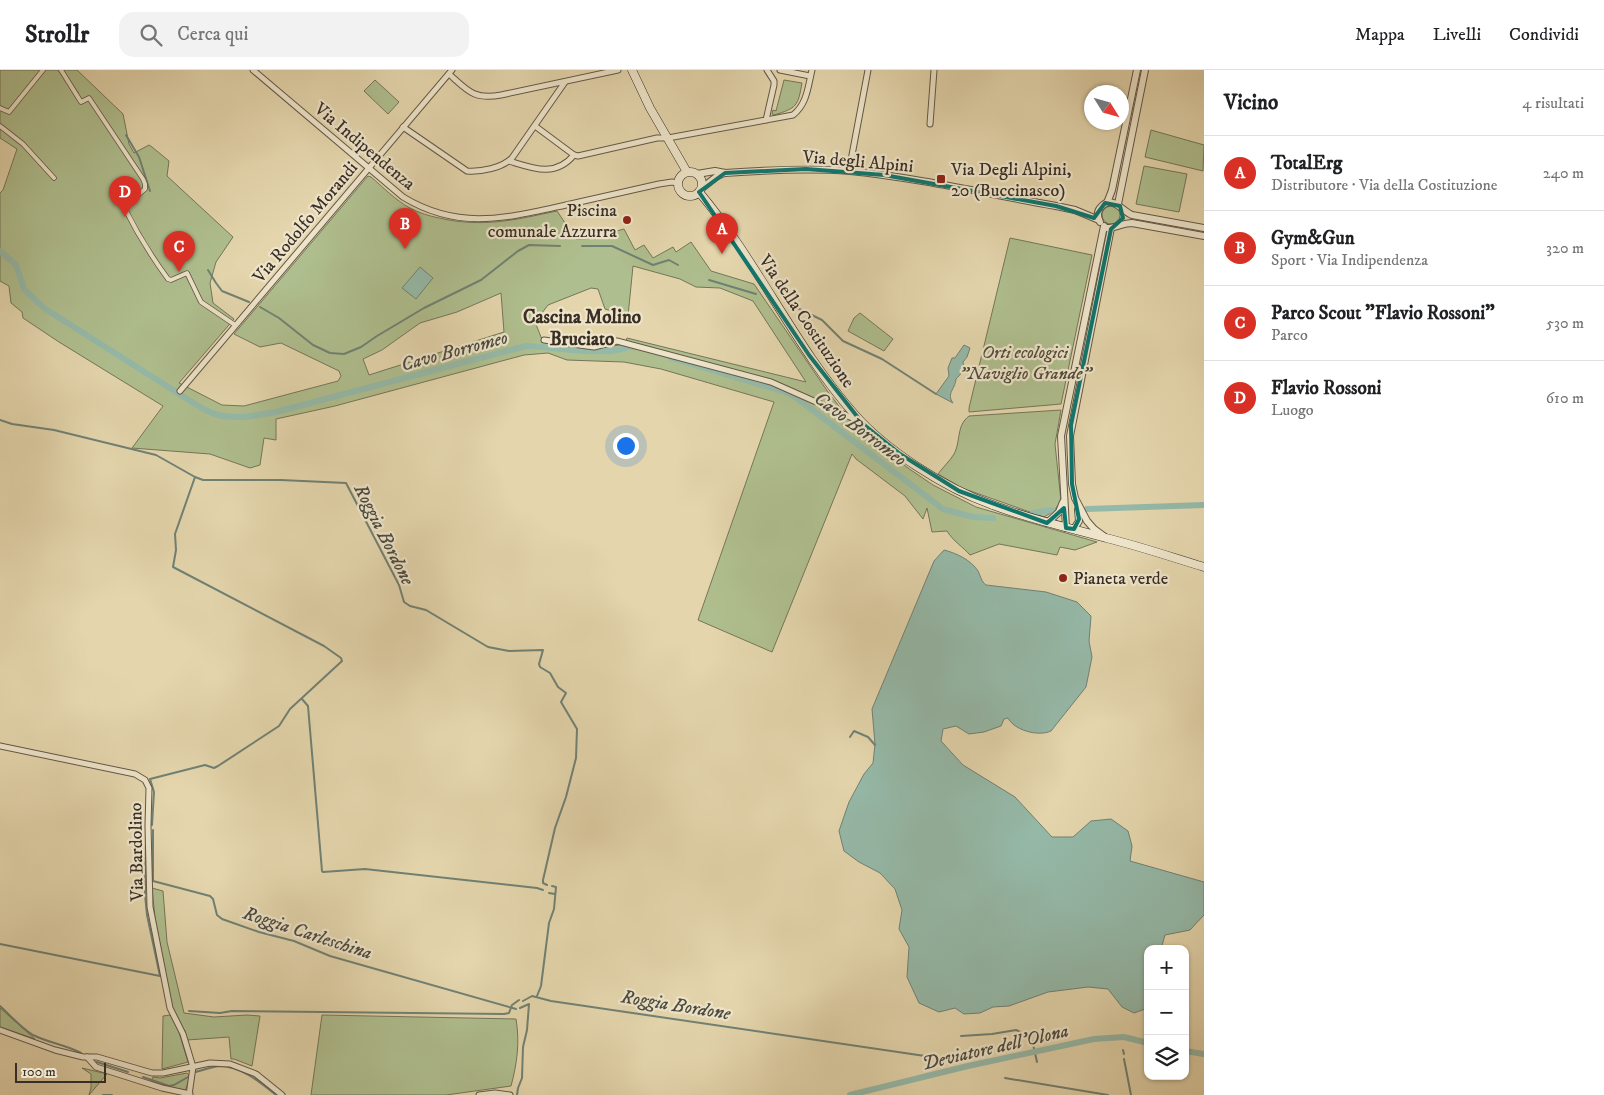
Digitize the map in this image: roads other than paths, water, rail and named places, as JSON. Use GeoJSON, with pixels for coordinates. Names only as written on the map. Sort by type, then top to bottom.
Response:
{"type":"FeatureCollection","features":[{"type":"Feature","properties":{"kind":"main road"},"geometry":{"type":"LineString","coordinates":[[632,70],[650,108],[687,172]]}},
{"type":"Feature","properties":{"kind":"main road"},"geometry":{"type":"LineString","coordinates":[[687,172],[697,174],[702,179],[700,190],[692,196],[687,196],[679,191],[677,183],[680,176],[687,172]]}},
{"type":"Feature","properties":{"kind":"main road","name":"Via della Costituzione"},"geometry":{"type":"LineString","coordinates":[[700,190],[808,354],[864,424],[900,454],[959,491],[989,504],[1047,523],[1204,567]]}},
{"type":"Feature","properties":{"kind":"street"},"geometry":{"type":"LineString","coordinates":[[0,108],[9,112],[44,70]]}},
{"type":"Feature","properties":{"kind":"street"},"geometry":{"type":"LineString","coordinates":[[61,70],[81,102],[89,98],[143,179],[145,189],[124,207],[146,249],[168,279],[171,280],[187,273],[200,302],[235,325]]}},
{"type":"Feature","properties":{"kind":"street","name":"Via Indipendenza"},"geometry":{"type":"LineString","coordinates":[[253,70],[403,197],[435,212],[470,219],[502,218],[659,184],[677,183]]}},
{"type":"Feature","properties":{"kind":"street"},"geometry":{"type":"LineString","coordinates":[[451,72],[475,95],[487,97],[618,70]]}},
{"type":"Feature","properties":{"kind":"street"},"geometry":{"type":"LineString","coordinates":[[534,126],[578,156],[657,138],[668,138],[793,115],[801,109],[805,101],[811,73],[780,70]]}},
{"type":"Feature","properties":{"kind":"street"},"geometry":{"type":"LineString","coordinates":[[849,171],[868,70]]}},
{"type":"Feature","properties":{"kind":"street"},"geometry":{"type":"LineString","coordinates":[[930,124],[934,70]]}},
{"type":"Feature","properties":{"kind":"street"},"geometry":{"type":"LineString","coordinates":[[1107,203],[1112,190],[1137,70]]}},
{"type":"Feature","properties":{"kind":"street"},"geometry":{"type":"LineString","coordinates":[[1119,225],[1123,218],[1120,207],[1145,70]]}},
{"type":"Feature","properties":{"kind":"street"},"geometry":{"type":"LineString","coordinates":[[766,120],[774,85],[770,71]]}},
{"type":"Feature","properties":{"kind":"street","name":"Via Rodolfo Morandi"},"geometry":{"type":"LineString","coordinates":[[180,391],[451,72]]}},
{"type":"Feature","properties":{"kind":"street"},"geometry":{"type":"LineString","coordinates":[[403,127],[467,172],[498,166],[509,161],[565,82]]}},
{"type":"Feature","properties":{"kind":"street"},"geometry":{"type":"LineString","coordinates":[[0,126],[23,144],[54,178]]}},
{"type":"Feature","properties":{"kind":"street"},"geometry":{"type":"LineString","coordinates":[[509,161],[537,170],[545,170],[563,165],[574,155]]}},
{"type":"Feature","properties":{"kind":"street","name":"Via degli Alpini"},"geometry":{"type":"LineString","coordinates":[[697,174],[806,169],[849,171],[884,175],[1075,210],[1100,208]]}},
{"type":"Feature","properties":{"kind":"street"},"geometry":{"type":"LineString","coordinates":[[700,190],[716,177],[725,173]]}},
{"type":"Feature","properties":{"kind":"street"},"geometry":{"type":"LineString","coordinates":[[1204,228],[1136,216],[1129,214],[1113,202],[1107,203],[1100,208],[1098,214],[1099,220],[1108,227],[1132,223],[1204,236]]}},
{"type":"Feature","properties":{"kind":"street","name":"Via degli Alpini"},"geometry":{"type":"LineString","coordinates":[[1075,210],[1099,220]]}},
{"type":"Feature","properties":{"kind":"street"},"geometry":{"type":"LineString","coordinates":[[1070,528],[1064,498],[1061,446],[1063,425],[1108,227]]}},
{"type":"Feature","properties":{"kind":"street"},"geometry":{"type":"LineString","coordinates":[[1070,528],[1080,519],[1072,484],[1071,425],[1108,227]]}},
{"type":"Feature","properties":{"kind":"street"},"geometry":{"type":"LineString","coordinates":[[544,340],[594,347],[617,341],[771,382],[864,424]]}},
{"type":"Feature","properties":{"kind":"street"},"geometry":{"type":"LineString","coordinates":[[1047,523],[1059,512],[1064,498]]}},
{"type":"Feature","properties":{"kind":"street"},"geometry":{"type":"LineString","coordinates":[[1078,506],[1087,521],[1106,538]]}},
{"type":"Feature","properties":{"kind":"street","name":"Via Bardolino"},"geometry":{"type":"LineString","coordinates":[[0,746],[135,774],[147,782],[149,790],[150,907],[170,1008],[182,1034],[192,1067],[189,1094]]}},
{"type":"Feature","properties":{"kind":"street"},"geometry":{"type":"LineString","coordinates":[[0,1030],[55,1050],[87,1057],[97,1057],[152,1073],[163,1073],[210,1063],[230,1064],[256,1074],[282,1095]]}},
{"type":"Feature","properties":{"kind":"street"},"geometry":{"type":"LineString","coordinates":[[87,1057],[96,1067],[162,1088],[189,1094]]}},
{"type":"Feature","properties":{"kind":"street"},"geometry":{"type":"LineString","coordinates":[[479,1095],[495,1093],[510,1095]]}},
{"type":"Feature","properties":{"kind":"waterway"},"geometry":{"type":"LineString","coordinates":[[126,135],[139,157],[150,191]]}},
{"type":"Feature","properties":{"kind":"waterway"},"geometry":{"type":"LineString","coordinates":[[260,307],[279,318],[313,345],[330,353],[344,354],[361,347],[424,308],[481,280],[518,251],[529,245],[560,246]]}},
{"type":"Feature","properties":{"kind":"waterway"},"geometry":{"type":"LineString","coordinates":[[582,246],[612,246],[653,265],[669,260],[678,265]]}},
{"type":"Feature","properties":{"kind":"waterway","name":"Cavo Borromeo"},"geometry":{"type":"LineString","coordinates":[[0,251],[16,265],[24,289],[44,308],[201,408],[214,414],[225,416],[247,416],[276,412],[526,346],[607,351],[635,347]]}},
{"type":"Feature","properties":{"kind":"waterway"},"geometry":{"type":"LineString","coordinates":[[208,270],[222,291],[249,302]]}},
{"type":"Feature","properties":{"kind":"waterway"},"geometry":{"type":"LineString","coordinates":[[709,280],[756,294]]}},
{"type":"Feature","properties":{"kind":"waterway"},"geometry":{"type":"LineString","coordinates":[[785,302],[822,320],[843,341],[882,359],[936,394]]}},
{"type":"Feature","properties":{"kind":"waterway","name":"Cavo Borromeo"},"geometry":{"type":"LineString","coordinates":[[671,358],[794,396],[943,509],[973,517],[993,518]]}},
{"type":"Feature","properties":{"kind":"waterway","name":"Roggia Bordone"},"geometry":{"type":"LineString","coordinates":[[0,420],[12,424],[54,430],[156,455],[203,480],[281,480],[346,483],[399,585],[404,602],[410,606],[426,610],[488,647],[509,651],[543,650],[539,664],[540,667],[550,673],[558,687],[566,693],[561,702],[577,729],[576,758],[566,797],[555,828],[543,880],[543,883],[547,885]]}},
{"type":"Feature","properties":{"kind":"waterway"},"geometry":{"type":"LineString","coordinates":[[152,825],[154,792],[150,779],[205,765],[214,768],[218,766],[279,726],[290,709],[342,661],[341,658],[324,646],[173,567],[176,550],[175,534],[195,477]]}},
{"type":"Feature","properties":{"kind":"waterway","name":"Cavo Borromeo"},"geometry":{"type":"LineString","coordinates":[[1087,509],[1204,505]]}},
{"type":"Feature","properties":{"kind":"waterway","name":"Cavo Borromeo"},"geometry":{"type":"LineString","coordinates":[[1033,513],[1052,510]]}},
{"type":"Feature","properties":{"kind":"waterway"},"geometry":{"type":"LineString","coordinates":[[302,699],[308,706],[323,872],[365,869],[543,890]]}},
{"type":"Feature","properties":{"kind":"waterway"},"geometry":{"type":"LineString","coordinates":[[850,737],[854,731],[868,737],[875,745]]}},
{"type":"Feature","properties":{"kind":"waterway","name":"Roggia Carleschina"},"geometry":{"type":"LineString","coordinates":[[153,830],[153,881],[210,896],[213,899],[217,915],[222,919],[259,932],[294,941],[330,956],[516,1009]]}},
{"type":"Feature","properties":{"kind":"waterway","name":"Roggia Carleschina"},"geometry":{"type":"LineString","coordinates":[[0,944],[160,976],[147,915],[145,895],[146,838]]}},
{"type":"Feature","properties":{"kind":"waterway","name":"Roggia Bordone"},"geometry":{"type":"LineString","coordinates":[[537,996],[541,986],[549,923],[554,909],[556,887],[552,886]]}},
{"type":"Feature","properties":{"kind":"waterway","name":"Roggia Bordone"},"geometry":{"type":"LineString","coordinates":[[549,893],[555,894]]}},
{"type":"Feature","properties":{"kind":"waterway","name":"Roggia Bordone"},"geometry":{"type":"LineString","coordinates":[[523,1001],[532,996],[551,1001],[925,1056]]}},
{"type":"Feature","properties":{"kind":"waterway"},"geometry":{"type":"LineString","coordinates":[[189,1011],[220,1013],[232,1011],[504,1014],[509,1013],[512,1005],[519,1000]]}},
{"type":"Feature","properties":{"kind":"waterway","name":"Roggia Carleschina"},"geometry":{"type":"LineString","coordinates":[[517,1095],[522,1078],[523,1047],[527,1030],[529,1004],[520,1008]]}},
{"type":"Feature","properties":{"kind":"waterway"},"geometry":{"type":"LineString","coordinates":[[0,1006],[33,1035],[81,1053]]}},
{"type":"Feature","properties":{"kind":"waterway","name":"Roggia Bordone"},"geometry":{"type":"LineString","coordinates":[[961,1036],[1016,1030],[1029,1036],[1037,1062]]}},
{"type":"Feature","properties":{"kind":"waterway","name":"Deviatore dell'Olona"},"geometry":{"type":"LineString","coordinates":[[850,1095],[968,1066],[1094,1039],[1124,1037],[1144,1042]]}},
{"type":"Feature","properties":{"kind":"waterway","name":"Roggia Bordone"},"geometry":{"type":"LineString","coordinates":[[1123,1050],[1124,1054]]}},
{"type":"Feature","properties":{"kind":"waterway","name":"Deviatore dell'Olona"},"geometry":{"type":"LineString","coordinates":[[1189,1052],[1204,1054]]}},
{"type":"Feature","properties":{"kind":"waterway","name":"Roggia Bordone"},"geometry":{"type":"LineString","coordinates":[[1124,1059],[1131,1095]]}},
{"type":"Feature","properties":{"kind":"waterway"},"geometry":{"type":"LineString","coordinates":[[97,1062],[128,1072]]}},
{"type":"Feature","properties":{"kind":"waterway"},"geometry":{"type":"LineString","coordinates":[[196,1072],[219,1066],[235,1069],[250,1076],[276,1095]]}},
{"type":"Feature","properties":{"kind":"waterway"},"geometry":{"type":"LineString","coordinates":[[143,1077],[169,1086],[188,1077]]}},
{"type":"Feature","properties":{"kind":"waterway","name":"Roggia Bordone"},"geometry":{"type":"LineString","coordinates":[[1005,1078],[1108,1095]]}},
{"type":"Feature","properties":{"kind":"waterway"},"geometry":{"type":"LineString","coordinates":[[103,1095],[112,1095]]}},
{"type":"Feature","properties":{"kind":"place","name":"Via Degli Alpini, 20 (Buccinasco)"},"geometry":{"type":"Point","coordinates":[941,179]}},
{"type":"Feature","properties":{"kind":"place","name":"Flavio Rossoni"},"geometry":{"type":"Point","coordinates":[125,217]}},
{"type":"Feature","properties":{"kind":"place","name":"Piscina comunale Azzurra"},"geometry":{"type":"Point","coordinates":[627,220]}},
{"type":"Feature","properties":{"kind":"place","name":"Gym&Gun"},"geometry":{"type":"Point","coordinates":[405,249]}},
{"type":"Feature","properties":{"kind":"place","name":"TotalErg"},"geometry":{"type":"Point","coordinates":[722,254]}},
{"type":"Feature","properties":{"kind":"place","name":"Parco Scout \"Flavio Rossoni\""},"geometry":{"type":"Point","coordinates":[179,272]}},
{"type":"Feature","properties":{"kind":"place","name":"Pianeta verde"},"geometry":{"type":"Point","coordinates":[1063,578]}},
{"type":"Feature","properties":{"kind":"district","name":"Cascina Molino Bruciato"},"geometry":{"type":"Point","coordinates":[582,327]}},
{"type":"Feature","properties":{"kind":"park label","name":"Orti ecologici \"Naviglio Grande\""},"geometry":{"type":"Point","coordinates":[1025,362]}}]}
